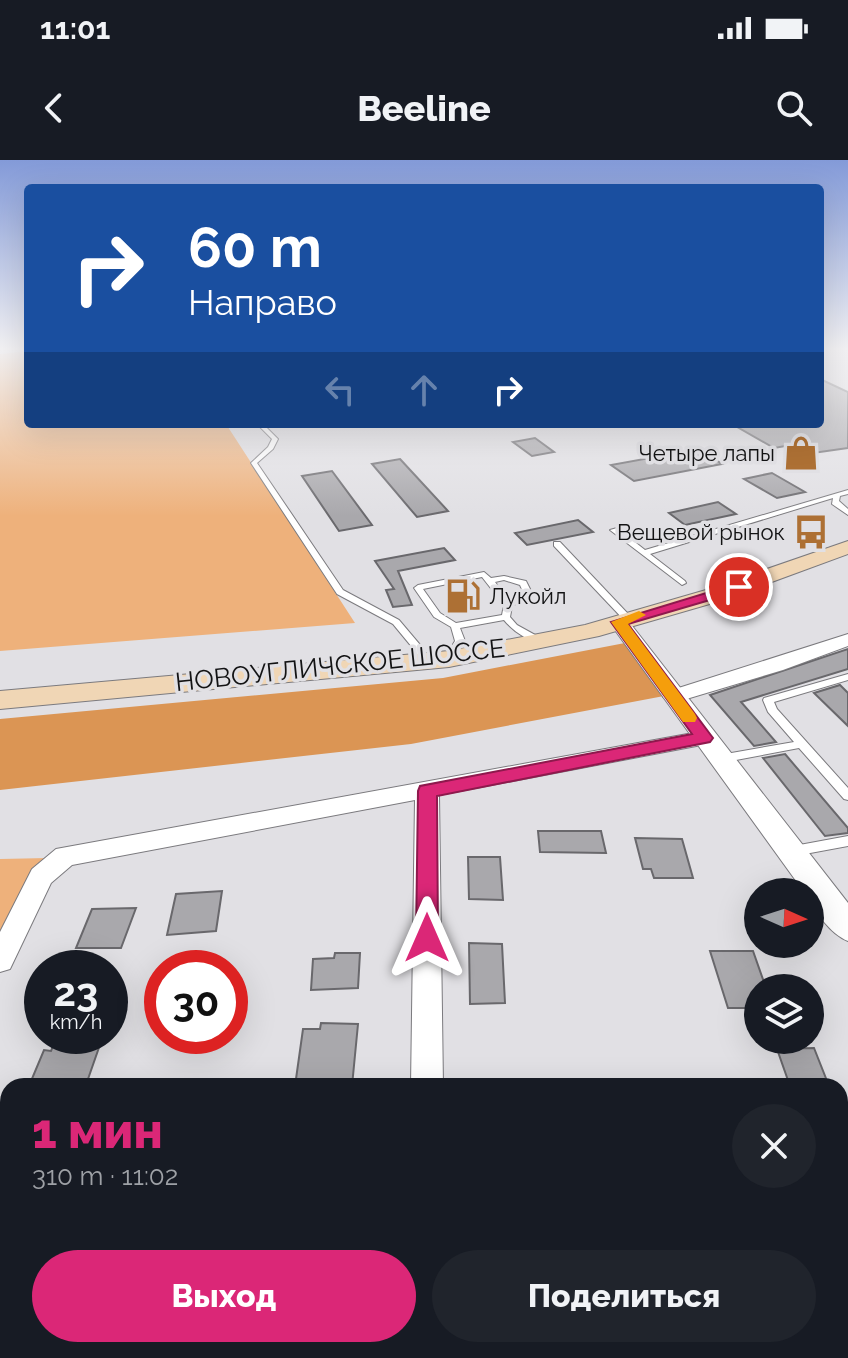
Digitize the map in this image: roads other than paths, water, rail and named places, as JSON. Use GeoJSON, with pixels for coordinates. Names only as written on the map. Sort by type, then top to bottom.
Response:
{"type":"FeatureCollection","features":[{"type":"Feature","properties":{"kind":"main road","name":"НОВОУГЛИЧСКОЕ ШОССЕ"},"geometry":{"type":"LineString","coordinates":[[0,700],[422,662],[541,642],[624,620],[679,593],[708,584],[847,516]]}},
{"type":"Feature","properties":{"kind":"main road","name":"НОВОУГЛИЧСКОЕ ШОССЕ"},"geometry":{"type":"LineString","coordinates":[[679,593],[712,596],[848,547]]}},
{"type":"Feature","properties":{"kind":"street"},"geometry":{"type":"LineString","coordinates":[[624,620],[673,697],[848,927]]}},
{"type":"Feature","properties":{"kind":"street"},"geometry":{"type":"LineString","coordinates":[[673,697],[776,666],[848,640]]}},
{"type":"Feature","properties":{"kind":"street"},"geometry":{"type":"LineString","coordinates":[[0,960],[41,876],[65,856],[427,791],[712,749]]}},
{"type":"Feature","properties":{"kind":"street"},"geometry":{"type":"LineString","coordinates":[[427,791],[427,1078]]}},
{"type":"Feature","properties":{"kind":"lane"},"geometry":{"type":"LineString","coordinates":[[264,428],[275,439],[271,448],[256,458],[254,463],[292,522],[340,592],[396,622],[416,646],[422,662]]}},
{"type":"Feature","properties":{"kind":"lane"},"geometry":{"type":"LineString","coordinates":[[644,553],[848,492]]}},
{"type":"Feature","properties":{"kind":"lane"},"geometry":{"type":"LineString","coordinates":[[837,494],[835,502],[847,516]]}},
{"type":"Feature","properties":{"kind":"lane"},"geometry":{"type":"LineString","coordinates":[[614,530],[644,553],[679,593]]}},
{"type":"Feature","properties":{"kind":"lane"},"geometry":{"type":"LineString","coordinates":[[557,544],[624,620]]}},
{"type":"Feature","properties":{"kind":"lane"},"geometry":{"type":"LineString","coordinates":[[449,659],[460,641],[455,626],[437,615],[418,588],[484,574],[508,605],[506,617],[514,627],[541,642]]}},
{"type":"Feature","properties":{"kind":"lane"},"geometry":{"type":"LineString","coordinates":[[489,581],[504,578],[523,583],[529,595],[508,605]]}},
{"type":"Feature","properties":{"kind":"lane"},"geometry":{"type":"LineString","coordinates":[[455,626],[506,617]]}},
{"type":"Feature","properties":{"kind":"lane"},"geometry":{"type":"LineString","coordinates":[[846,680],[768,700],[772,710],[848,796]]}},
{"type":"Feature","properties":{"kind":"lane"},"geometry":{"type":"LineString","coordinates":[[712,749],[801,744]]}},
{"type":"Feature","properties":{"kind":"lane"},"geometry":{"type":"LineString","coordinates":[[791,852],[848,841]]}},
{"type":"Feature","properties":{"kind":"place","name":"Четыре лапы"},"geometry":{"type":"Point","coordinates":[801,453]}},
{"type":"Feature","properties":{"kind":"place","name":"Вещевой рынок"},"geometry":{"type":"Point","coordinates":[811,532]}},
{"type":"Feature","properties":{"kind":"place","name":"Лукойл"},"geometry":{"type":"Point","coordinates":[463,596]}}]}
